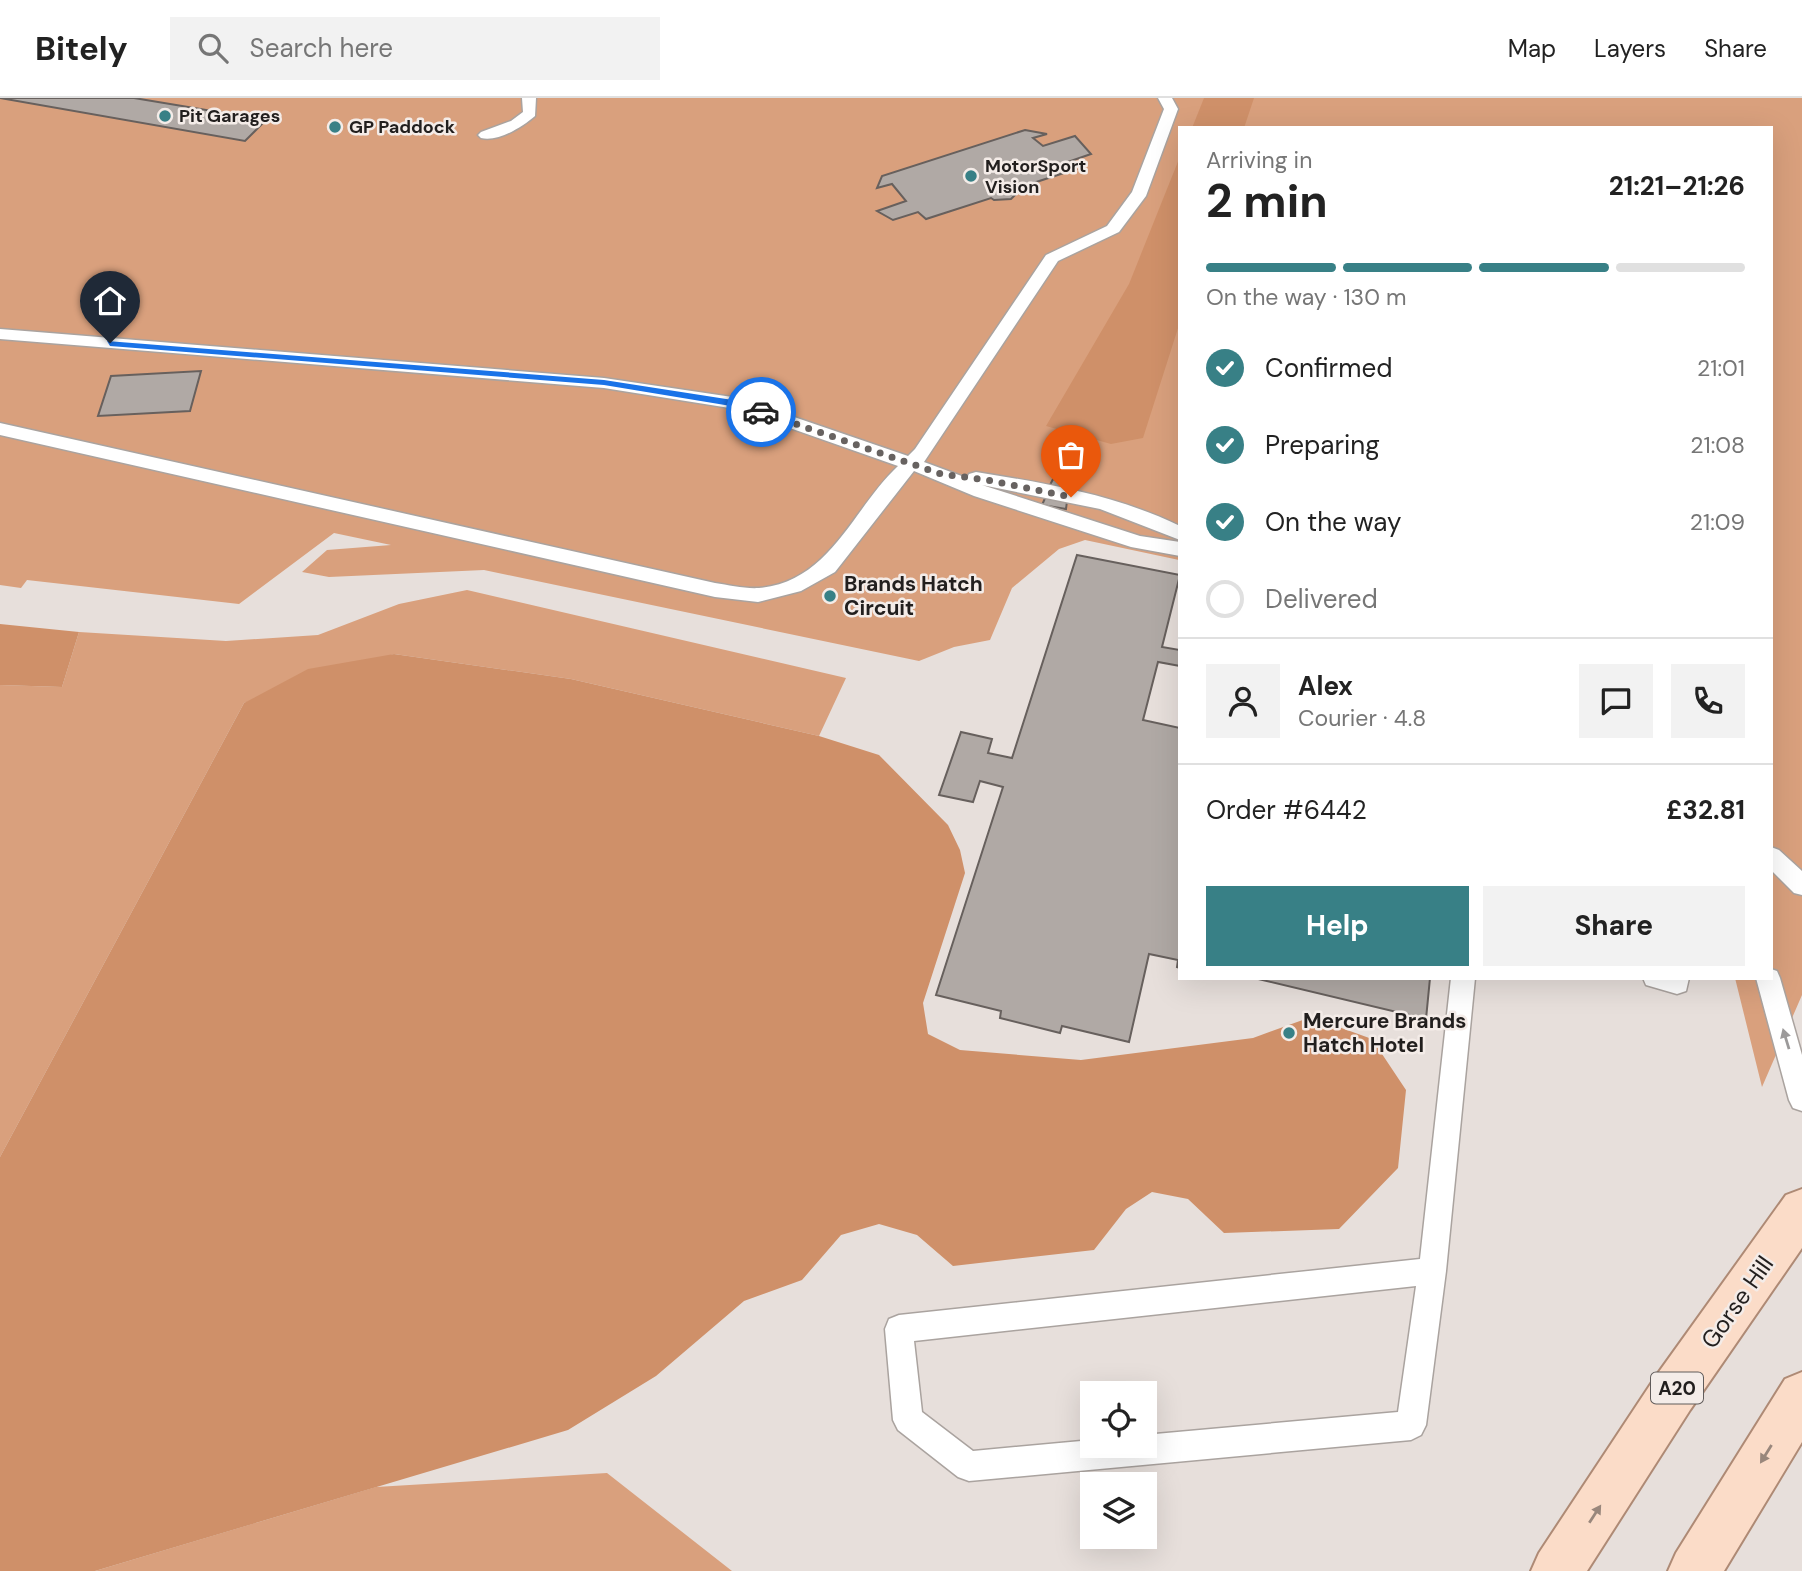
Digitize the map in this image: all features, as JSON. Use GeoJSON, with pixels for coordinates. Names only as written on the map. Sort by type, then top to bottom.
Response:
{"type":"FeatureCollection","features":[{"type":"Feature","properties":{"kind":"main road","name":"Gorse Hill"},"geometry":{"type":"LineString","coordinates":[[1557,1571],[1673,1393],[1802,1210]]}},
{"type":"Feature","properties":{"kind":"main road"},"geometry":{"type":"LineString","coordinates":[[1694,1571],[1802,1396]]}},
{"type":"Feature","properties":{"kind":"lane"},"geometry":{"type":"LineString","coordinates":[[486,135],[516,124],[530,113],[529,98]]}},
{"type":"Feature","properties":{"kind":"lane"},"geometry":{"type":"LineString","coordinates":[[0,429],[715,590],[758,595],[794,586],[828,567],[928,444],[1052,258],[1113,229],[1140,193],[1171,110],[1165,98]]}},
{"type":"Feature","properties":{"kind":"lane"},"geometry":{"type":"LineString","coordinates":[[0,334],[604,383],[739,404],[941,474],[981,492],[1096,530],[1138,542],[1178,549]]}},
{"type":"Feature","properties":{"kind":"lane"},"geometry":{"type":"LineString","coordinates":[[941,474],[1048,491],[1117,509],[1162,524],[1178,533]]}},
{"type":"Feature","properties":{"kind":"lane"},"geometry":{"type":"LineString","coordinates":[[1773,858],[1802,886]]}},
{"type":"Feature","properties":{"kind":"lane"},"geometry":{"type":"LineString","coordinates":[[1432,1271],[900,1329],[908,1420],[969,1466],[1411,1425],[1432,1271],[1463,980]]}},
{"type":"Feature","properties":{"kind":"lane"},"geometry":{"type":"LineString","coordinates":[[1662,980],[1677,984],[1678,980]]}},
{"type":"Feature","properties":{"kind":"lane"},"geometry":{"type":"LineString","coordinates":[[1769,980],[1802,1100]]}},
{"type":"Feature","properties":{"kind":"shaded area","name":"Brands Hatch Circuit"},"geometry":{"type":"Polygon","coordinates":[[[0,98],[1802,98],[1802,995],[1762,1087],[1735,980],[1773,980],[1773,126],[1178,126],[1178,560],[1085,540],[1059,549],[1012,588],[990,640],[954,647],[919,661],[484,570],[329,577],[302,572],[327,550],[391,545],[334,533],[239,604],[27,580],[21,588],[0,585],[0,98]]]}},
{"type":"Feature","properties":{"kind":"shaded area"},"geometry":{"type":"Polygon","coordinates":[[[1204,98],[1254,98],[1245,126],[1193,126],[1204,98]]]}},
{"type":"Feature","properties":{"kind":"shaded area"},"geometry":{"type":"Polygon","coordinates":[[[1178,162],[1178,328],[1143,438],[1111,444],[1046,426],[1129,284],[1178,162]]]}},
{"type":"Feature","properties":{"kind":"shaded area"},"geometry":{"type":"Polygon","coordinates":[[[467,590],[846,678],[819,736],[571,679],[394,654],[244,703],[0,1157],[0,685],[62,687],[79,632],[226,641],[318,635],[399,604],[467,590]]]}},
{"type":"Feature","properties":{"kind":"shaded area"},"geometry":{"type":"Polygon","coordinates":[[[0,624],[79,632],[62,687],[0,685],[0,624]]]}},
{"type":"Feature","properties":{"kind":"shaded area"},"geometry":{"type":"Polygon","coordinates":[[[394,654],[571,679],[819,736],[879,755],[948,825],[960,850],[965,873],[923,1003],[928,1034],[960,1050],[1081,1060],[1253,1038],[1311,1017],[1372,1039],[1406,1090],[1398,1168],[1339,1229],[1224,1233],[1188,1199],[1152,1192],[1126,1209],[1094,1250],[953,1266],[917,1235],[879,1224],[841,1235],[802,1280],[744,1301],[656,1376],[568,1430],[95,1571],[0,1571],[0,1157],[244,703],[308,669],[394,654]]]}},
{"type":"Feature","properties":{"kind":"shaded area"},"geometry":{"type":"Polygon","coordinates":[[[607,1473],[732,1571],[95,1571],[376,1487],[607,1473]]]}},
{"type":"Feature","properties":{"kind":"building","name":"Pit Garages"},"geometry":{"type":"Polygon","coordinates":[[[0,98],[134,98],[266,120],[245,141],[0,98]]]}},
{"type":"Feature","properties":{"kind":"building","name":"MotorSport Vision"},"geometry":{"type":"Polygon","coordinates":[[[1025,130],[1047,134],[1033,138],[1043,146],[1075,136],[1091,154],[1068,162],[1076,169],[1015,189],[1018,192],[1011,199],[991,198],[926,219],[918,212],[893,220],[877,211],[906,201],[892,184],[877,188],[882,176],[1025,130]]]}},
{"type":"Feature","properties":{"kind":"building"},"geometry":{"type":"Polygon","coordinates":[[[201,371],[190,411],[98,416],[111,376],[201,371]]]}},
{"type":"Feature","properties":{"kind":"building"},"geometry":{"type":"Polygon","coordinates":[[[1059,463],[1080,467],[1079,475],[1056,471],[1059,463]]]}},
{"type":"Feature","properties":{"kind":"building"},"geometry":{"type":"Polygon","coordinates":[[[1053,479],[1074,483],[1074,491],[1049,487],[1053,479]]]}},
{"type":"Feature","properties":{"kind":"building"},"geometry":{"type":"Polygon","coordinates":[[[1046,496],[1067,501],[1066,509],[1042,505],[1046,496]]]}},
{"type":"Feature","properties":{"kind":"building"},"geometry":{"type":"Polygon","coordinates":[[[1077,555],[1178,575],[1162,647],[1178,650],[1178,666],[1158,662],[1143,720],[1178,728],[1178,960],[1149,954],[1129,1042],[1062,1026],[1060,1033],[1000,1018],[1001,1011],[936,995],[1003,787],[980,781],[973,802],[939,795],[961,732],[992,739],[988,753],[1012,758],[1077,555]]]}},
{"type":"Feature","properties":{"kind":"building"},"geometry":{"type":"Polygon","coordinates":[[[1262,980],[1430,980],[1426,1019],[1262,980]]]}},
{"type":"Feature","properties":{"kind":"way so far"},"geometry":{"type":"LineString","coordinates":[[761,412],[941,474],[987,480],[1071,497]]}},
{"type":"Feature","properties":{"kind":"place","name":"Pit Garages"},"geometry":{"type":"Point","coordinates":[165,116]}},
{"type":"Feature","properties":{"kind":"place","name":"GP Paddock"},"geometry":{"type":"Point","coordinates":[335,127]}},
{"type":"Feature","properties":{"kind":"place","name":"MotorSport Vision"},"geometry":{"type":"Point","coordinates":[971,176]}},
{"type":"Feature","properties":{"kind":"place","name":"Brands Hatch Circuit"},"geometry":{"type":"Point","coordinates":[830,596]}},
{"type":"Feature","properties":{"kind":"place","name":"Mercure Brands Hatch Hotel"},"geometry":{"type":"Point","coordinates":[1289,1033]}},
{"type":"Feature","properties":{"kind":"route"},"geometry":{"type":"LineString","coordinates":[[110,343],[604,383],[739,404],[761,412]]}}]}
